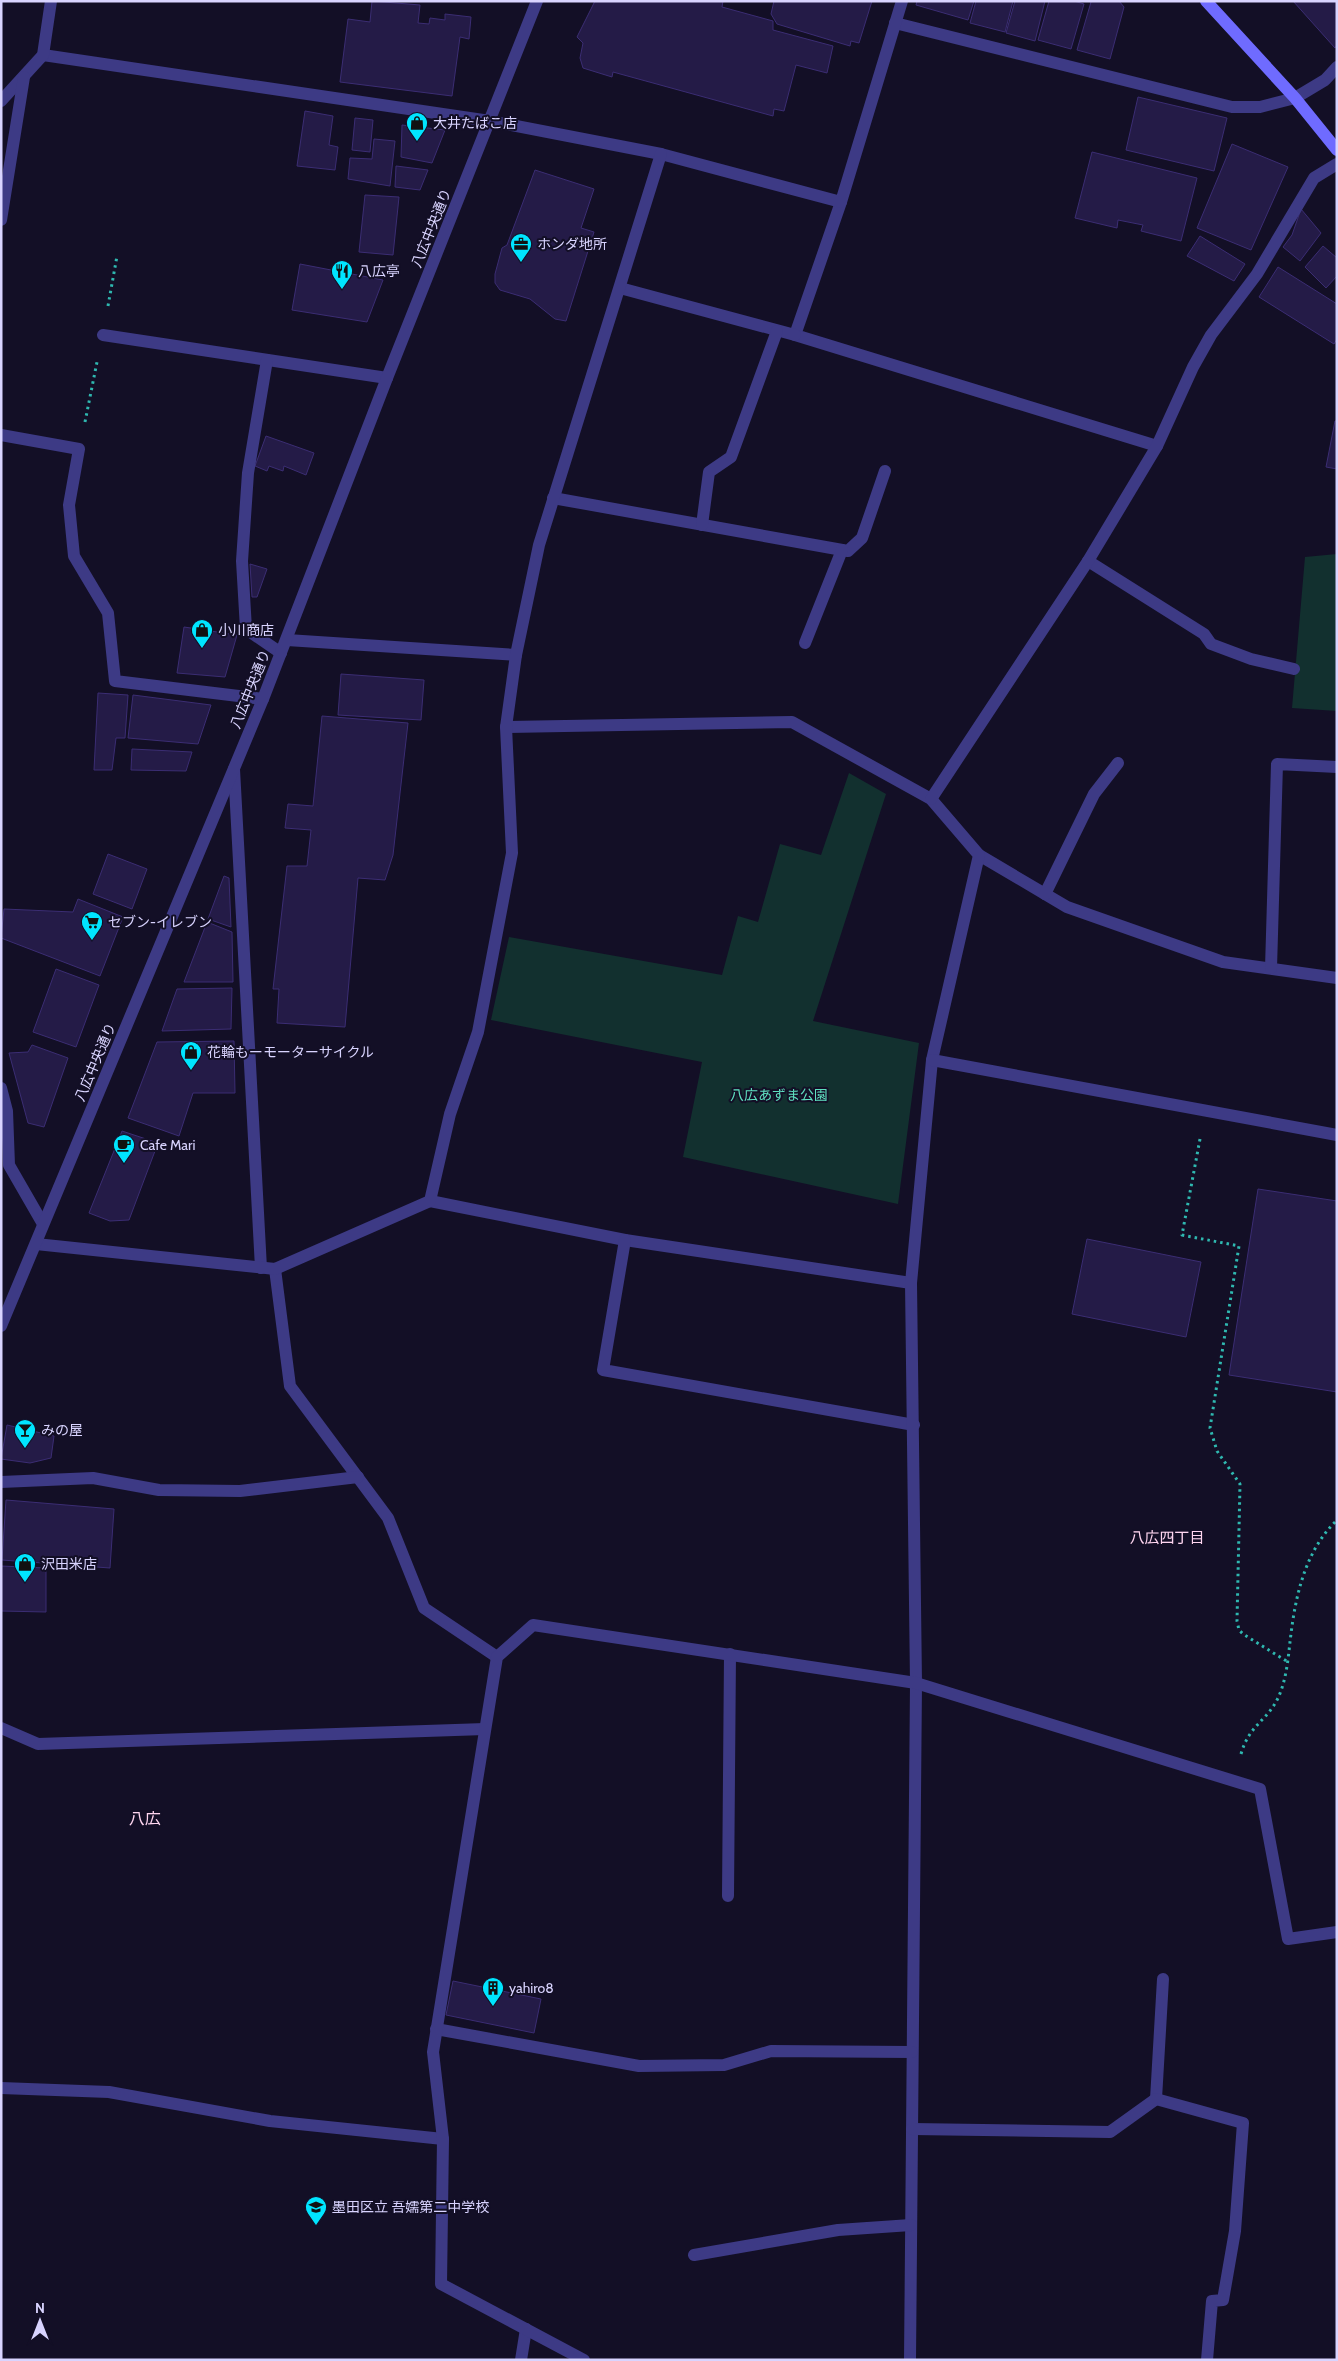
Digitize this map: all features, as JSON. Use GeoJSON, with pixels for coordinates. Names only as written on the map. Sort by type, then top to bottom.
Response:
{"type":"FeatureCollection","features":[{"type":"Feature","properties":{"kind":"main road"},"geometry":{"type":"LineString","coordinates":[[1206,1],[1295,98],[1337,150]]}},
{"type":"Feature","properties":{"kind":"street"},"geometry":{"type":"LineString","coordinates":[[1,101],[43,55],[51,1]]}},
{"type":"Feature","properties":{"kind":"street","name":"八広中央通り"},"geometry":{"type":"LineString","coordinates":[[1,1326],[263,699],[387,378],[538,1]]}},
{"type":"Feature","properties":{"kind":"street"},"geometry":{"type":"LineString","coordinates":[[795,335],[841,202],[902,1]]}},
{"type":"Feature","properties":{"kind":"street"},"geometry":{"type":"LineString","coordinates":[[896,23],[1232,107],[1260,107],[1295,98],[1325,80],[1337,67]]}},
{"type":"Feature","properties":{"kind":"street"},"geometry":{"type":"LineString","coordinates":[[43,55],[490,121],[661,154],[841,202]]}},
{"type":"Feature","properties":{"kind":"street"},"geometry":{"type":"LineString","coordinates":[[1,220],[24,77]]}},
{"type":"Feature","properties":{"kind":"street"},"geometry":{"type":"LineString","coordinates":[[430,1201],[450,1114],[478,1032],[512,853],[506,727],[516,655],[539,545],[661,154]]}},
{"type":"Feature","properties":{"kind":"street"},"geometry":{"type":"LineString","coordinates":[[931,799],[1088,562],[1157,446],[1211,335],[1257,274],[1314,178],[1337,164]]}},
{"type":"Feature","properties":{"kind":"street"},"geometry":{"type":"LineString","coordinates":[[620,288],[795,335],[1157,446]]}},
{"type":"Feature","properties":{"kind":"street"},"geometry":{"type":"LineString","coordinates":[[702,525],[709,472],[731,457],[777,330]]}},
{"type":"Feature","properties":{"kind":"street"},"geometry":{"type":"LineString","coordinates":[[103,335],[387,378]]}},
{"type":"Feature","properties":{"kind":"street"},"geometry":{"type":"LineString","coordinates":[[267,360],[248,473],[242,562],[246,629],[281,653]]}},
{"type":"Feature","properties":{"kind":"street"},"geometry":{"type":"LineString","coordinates":[[1,435],[79,449],[69,505],[74,556],[108,613],[115,681],[263,699]]}},
{"type":"Feature","properties":{"kind":"street"},"geometry":{"type":"LineString","coordinates":[[553,498],[848,551],[862,538],[885,471]]}},
{"type":"Feature","properties":{"kind":"street"},"geometry":{"type":"LineString","coordinates":[[805,643],[842,550]]}},
{"type":"Feature","properties":{"kind":"street"},"geometry":{"type":"LineString","coordinates":[[1088,562],[1204,634],[1211,644],[1251,658],[1294,669]]}},
{"type":"Feature","properties":{"kind":"street"},"geometry":{"type":"LineString","coordinates":[[286,640],[516,655]]}},
{"type":"Feature","properties":{"kind":"street"},"geometry":{"type":"LineString","coordinates":[[506,727],[792,722],[931,799],[979,855],[1067,907],[1223,962],[1337,978]]}},
{"type":"Feature","properties":{"kind":"street"},"geometry":{"type":"LineString","coordinates":[[1045,894],[1094,794],[1118,762]]}},
{"type":"Feature","properties":{"kind":"street"},"geometry":{"type":"LineString","coordinates":[[1271,968],[1277,764],[1337,767]]}},
{"type":"Feature","properties":{"kind":"street"},"geometry":{"type":"LineString","coordinates":[[234,770],[260,1268]]}},
{"type":"Feature","properties":{"kind":"street"},"geometry":{"type":"LineString","coordinates":[[910,2360],[916,1683],[911,1283],[932,1060],[979,855]]}},
{"type":"Feature","properties":{"kind":"street"},"geometry":{"type":"LineString","coordinates":[[932,1060],[1337,1135]]}},
{"type":"Feature","properties":{"kind":"street"},"geometry":{"type":"LineString","coordinates":[[1,1088],[7,1111],[5,1165],[43,1224]]}},
{"type":"Feature","properties":{"kind":"street"},"geometry":{"type":"LineString","coordinates":[[36,1244],[275,1269],[430,1201],[625,1240],[911,1283]]}},
{"type":"Feature","properties":{"kind":"street"},"geometry":{"type":"LineString","coordinates":[[625,1240],[603,1370],[914,1425]]}},
{"type":"Feature","properties":{"kind":"street"},"geometry":{"type":"LineString","coordinates":[[275,1269],[290,1386],[388,1518],[424,1608],[497,1657]]}},
{"type":"Feature","properties":{"kind":"street"},"geometry":{"type":"LineString","coordinates":[[1,1482],[93,1478],[159,1490],[240,1491],[358,1477]]}},
{"type":"Feature","properties":{"kind":"street"},"geometry":{"type":"LineString","coordinates":[[584,2360],[442,2284],[443,2139],[433,2052],[436,2029],[497,1657],[533,1625],[916,1683],[1260,1789],[1288,1939],[1337,1932]]}},
{"type":"Feature","properties":{"kind":"street"},"geometry":{"type":"LineString","coordinates":[[728,1896],[730,1654]]}},
{"type":"Feature","properties":{"kind":"street"},"geometry":{"type":"LineString","coordinates":[[1,1728],[38,1744],[485,1729]]}},
{"type":"Feature","properties":{"kind":"street"},"geometry":{"type":"LineString","coordinates":[[1156,2099],[1164,1979]]}},
{"type":"Feature","properties":{"kind":"street"},"geometry":{"type":"LineString","coordinates":[[436,2029],[639,2066],[724,2065],[770,2051],[912,2052]]}},
{"type":"Feature","properties":{"kind":"street"},"geometry":{"type":"LineString","coordinates":[[1,2088],[109,2092],[270,2121],[443,2139]]}},
{"type":"Feature","properties":{"kind":"street"},"geometry":{"type":"LineString","coordinates":[[912,2129],[1110,2132],[1156,2099]]}},
{"type":"Feature","properties":{"kind":"street"},"geometry":{"type":"LineString","coordinates":[[1156,2099],[1243,2123],[1235,2231],[1223,2300],[1212,2301],[1207,2360]]}},
{"type":"Feature","properties":{"kind":"street"},"geometry":{"type":"LineString","coordinates":[[694,2255],[838,2230],[911,2225]]}},
{"type":"Feature","properties":{"kind":"street"},"geometry":{"type":"LineString","coordinates":[[521,2360],[526,2329]]}},
{"type":"Feature","properties":{"kind":"path"},"geometry":{"type":"LineString","coordinates":[[1205,1111],[1182,1235],[1239,1246],[1210,1414],[1210,1428],[1217,1451],[1240,1484],[1237,1621],[1239,1630],[1243,1634],[1288,1662]]}},
{"type":"Feature","properties":{"kind":"path"},"geometry":{"type":"LineString","coordinates":[[1241,1755],[1245,1740],[1278,1699],[1288,1662],[1294,1616],[1303,1573],[1318,1543],[1337,1520]]}},
{"type":"Feature","properties":{"kind":"green space"},"geometry":{"type":"Polygon","coordinates":[[[1337,554],[1337,711],[1292,708],[1305,557],[1337,554]]]}},
{"type":"Feature","properties":{"kind":"green space","name":"八広あずま公園"},"geometry":{"type":"Polygon","coordinates":[[[849,773],[886,794],[813,1021],[919,1043],[898,1204],[683,1157],[702,1062],[491,1020],[509,937],[722,975],[738,916],[758,922],[780,844],[821,855],[849,773]]]}},
{"type":"Feature","properties":{"kind":"building"},"geometry":{"type":"Polygon","coordinates":[[[372,1],[420,5],[418,23],[429,24],[430,18],[445,20],[445,14],[471,17],[469,39],[460,37],[452,96],[340,82],[348,19],[370,22],[372,1]]]}},
{"type":"Feature","properties":{"kind":"building"},"geometry":{"type":"Polygon","coordinates":[[[595,1],[723,1],[722,7],[773,21],[773,30],[833,46],[827,73],[796,65],[784,111],[774,109],[773,116],[613,72],[612,77],[583,68],[580,58],[583,43],[577,37],[595,1]]]}},
{"type":"Feature","properties":{"kind":"building"},"geometry":{"type":"Polygon","coordinates":[[[774,1],[872,1],[859,43],[851,41],[850,46],[777,24],[771,14],[774,1]]]}},
{"type":"Feature","properties":{"kind":"building"},"geometry":{"type":"Polygon","coordinates":[[[917,1],[974,1],[968,20],[916,5],[917,1]]]}},
{"type":"Feature","properties":{"kind":"building"},"geometry":{"type":"Polygon","coordinates":[[[976,1],[1013,1],[1005,32],[970,23],[976,1]]]}},
{"type":"Feature","properties":{"kind":"building"},"geometry":{"type":"Polygon","coordinates":[[[1015,1],[1045,1],[1035,41],[1006,33],[1015,1]]]}},
{"type":"Feature","properties":{"kind":"building"},"geometry":{"type":"Polygon","coordinates":[[[1049,1],[1074,1],[1084,4],[1071,49],[1038,40],[1049,1]]]}},
{"type":"Feature","properties":{"kind":"building"},"geometry":{"type":"Polygon","coordinates":[[[1089,1],[1119,1],[1124,7],[1110,59],[1077,50],[1091,2],[1089,1]]]}},
{"type":"Feature","properties":{"kind":"building"},"geometry":{"type":"Polygon","coordinates":[[[1293,1],[1337,1],[1337,45],[1335,48],[1293,1]]]}},
{"type":"Feature","properties":{"kind":"building"},"geometry":{"type":"Polygon","coordinates":[[[1138,97],[1227,118],[1214,171],[1126,150],[1138,97]]]}},
{"type":"Feature","properties":{"kind":"building"},"geometry":{"type":"Polygon","coordinates":[[[305,111],[333,116],[329,145],[338,147],[335,170],[297,166],[305,111]]]}},
{"type":"Feature","properties":{"kind":"building"},"geometry":{"type":"Polygon","coordinates":[[[355,118],[373,120],[370,152],[352,150],[355,118]]]}},
{"type":"Feature","properties":{"kind":"building"},"geometry":{"type":"Polygon","coordinates":[[[402,125],[445,130],[432,163],[401,157],[402,125]]]}},
{"type":"Feature","properties":{"kind":"building"},"geometry":{"type":"Polygon","coordinates":[[[374,139],[395,141],[390,186],[348,179],[350,158],[372,159],[374,139]]]}},
{"type":"Feature","properties":{"kind":"building"},"geometry":{"type":"Polygon","coordinates":[[[1232,144],[1288,167],[1251,250],[1197,228],[1232,144]]]}},
{"type":"Feature","properties":{"kind":"building"},"geometry":{"type":"Polygon","coordinates":[[[1092,152],[1197,178],[1181,241],[1141,231],[1143,225],[1118,220],[1117,228],[1075,218],[1092,152]]]}},
{"type":"Feature","properties":{"kind":"building"},"geometry":{"type":"Polygon","coordinates":[[[396,166],[428,170],[420,190],[395,187],[396,166]]]}},
{"type":"Feature","properties":{"kind":"building"},"geometry":{"type":"Polygon","coordinates":[[[535,170],[594,189],[581,228],[594,232],[566,321],[555,319],[530,299],[500,290],[495,283],[495,274],[502,248],[507,245],[535,170]]]}},
{"type":"Feature","properties":{"kind":"building"},"geometry":{"type":"Polygon","coordinates":[[[365,195],[399,197],[393,255],[359,252],[365,195]]]}},
{"type":"Feature","properties":{"kind":"building"},"geometry":{"type":"Polygon","coordinates":[[[1301,209],[1321,233],[1300,261],[1283,247],[1292,235],[1301,209]]]}},
{"type":"Feature","properties":{"kind":"building"},"geometry":{"type":"Polygon","coordinates":[[[1200,236],[1245,264],[1234,281],[1187,256],[1200,236]]]}},
{"type":"Feature","properties":{"kind":"building"},"geometry":{"type":"Polygon","coordinates":[[[1323,246],[1337,258],[1337,276],[1326,288],[1305,267],[1323,246]]]}},
{"type":"Feature","properties":{"kind":"building"},"geometry":{"type":"Polygon","coordinates":[[[300,264],[383,280],[367,322],[292,310],[300,264]]]}},
{"type":"Feature","properties":{"kind":"building"},"geometry":{"type":"Polygon","coordinates":[[[1278,267],[1337,304],[1337,339],[1334,344],[1259,297],[1278,267]]]}},
{"type":"Feature","properties":{"kind":"building"},"geometry":{"type":"Polygon","coordinates":[[[1335,421],[1337,421],[1337,469],[1326,467],[1335,421]]]}},
{"type":"Feature","properties":{"kind":"building"},"geometry":{"type":"Polygon","coordinates":[[[266,436],[314,453],[306,475],[284,466],[283,471],[269,466],[267,471],[255,466],[266,436]]]}},
{"type":"Feature","properties":{"kind":"building"},"geometry":{"type":"Polygon","coordinates":[[[250,564],[267,569],[257,597],[252,597],[250,564]]]}},
{"type":"Feature","properties":{"kind":"building"},"geometry":{"type":"Polygon","coordinates":[[[184,627],[237,635],[225,677],[177,673],[184,627]]]}},
{"type":"Feature","properties":{"kind":"building"},"geometry":{"type":"Polygon","coordinates":[[[341,674],[424,680],[421,720],[338,715],[341,674]]]}},
{"type":"Feature","properties":{"kind":"building"},"geometry":{"type":"Polygon","coordinates":[[[98,693],[128,695],[125,738],[116,738],[112,770],[94,770],[98,693]]]}},
{"type":"Feature","properties":{"kind":"building"},"geometry":{"type":"Polygon","coordinates":[[[133,695],[211,705],[198,744],[128,738],[133,695]]]}},
{"type":"Feature","properties":{"kind":"building"},"geometry":{"type":"Polygon","coordinates":[[[322,716],[408,723],[393,855],[385,880],[358,878],[345,1027],[277,1023],[279,989],[273,989],[287,866],[307,866],[311,830],[285,828],[288,804],[313,806],[322,716]]]}},
{"type":"Feature","properties":{"kind":"building"},"geometry":{"type":"Polygon","coordinates":[[[132,749],[192,752],[186,771],[131,770],[132,749]]]}},
{"type":"Feature","properties":{"kind":"building"},"geometry":{"type":"Polygon","coordinates":[[[108,854],[147,869],[132,909],[93,894],[108,854]]]}},
{"type":"Feature","properties":{"kind":"building"},"geometry":{"type":"Polygon","coordinates":[[[224,876],[229,878],[231,927],[208,919],[224,876]]]}},
{"type":"Feature","properties":{"kind":"building"},"geometry":{"type":"Polygon","coordinates":[[[78,899],[123,917],[100,976],[1,938],[4,909],[73,912],[78,899]]]}},
{"type":"Feature","properties":{"kind":"building"},"geometry":{"type":"Polygon","coordinates":[[[207,922],[232,932],[233,982],[184,982],[207,922]]]}},
{"type":"Feature","properties":{"kind":"building"},"geometry":{"type":"Polygon","coordinates":[[[56,969],[99,985],[76,1047],[33,1032],[56,969]]]}},
{"type":"Feature","properties":{"kind":"building"},"geometry":{"type":"Polygon","coordinates":[[[232,988],[231,1029],[162,1031],[177,989],[232,988]]]}},
{"type":"Feature","properties":{"kind":"building"},"geometry":{"type":"Polygon","coordinates":[[[234,1041],[235,1093],[193,1093],[179,1136],[128,1118],[157,1042],[234,1041]]]}},
{"type":"Feature","properties":{"kind":"building"},"geometry":{"type":"Polygon","coordinates":[[[32,1045],[68,1058],[44,1127],[28,1123],[9,1053],[28,1052],[32,1045]]]}},
{"type":"Feature","properties":{"kind":"building"},"geometry":{"type":"Polygon","coordinates":[[[122,1131],[158,1143],[129,1220],[110,1221],[89,1213],[122,1131]]]}},
{"type":"Feature","properties":{"kind":"building"},"geometry":{"type":"Polygon","coordinates":[[[1258,1189],[1337,1201],[1337,1392],[1229,1375],[1258,1189]]]}},
{"type":"Feature","properties":{"kind":"building"},"geometry":{"type":"Polygon","coordinates":[[[1087,1239],[1201,1262],[1186,1337],[1072,1314],[1087,1239]]]}},
{"type":"Feature","properties":{"kind":"building"},"geometry":{"type":"Polygon","coordinates":[[[7,1425],[54,1436],[51,1458],[30,1463],[1,1459],[7,1425]]]}},
{"type":"Feature","properties":{"kind":"building"},"geometry":{"type":"Polygon","coordinates":[[[6,1500],[114,1509],[110,1568],[2,1560],[6,1500]]]}},
{"type":"Feature","properties":{"kind":"building"},"geometry":{"type":"Polygon","coordinates":[[[1,1566],[46,1568],[46,1612],[1,1611],[1,1566]]]}},
{"type":"Feature","properties":{"kind":"building","name":"yahiro8"},"geometry":{"type":"Polygon","coordinates":[[[453,1981],[541,1999],[534,2033],[446,2015],[453,1981]]]}},
{"type":"Feature","properties":{"kind":"place","name":"大井たばこ店"},"geometry":{"type":"Point","coordinates":[417,142]}},
{"type":"Feature","properties":{"kind":"place","name":"ホンダ地所"},"geometry":{"type":"Point","coordinates":[521,263]}},
{"type":"Feature","properties":{"kind":"place","name":"八広亭"},"geometry":{"type":"Point","coordinates":[342,290]}},
{"type":"Feature","properties":{"kind":"place","name":"小川商店"},"geometry":{"type":"Point","coordinates":[202,649]}},
{"type":"Feature","properties":{"kind":"place","name":"セブン-イレブン"},"geometry":{"type":"Point","coordinates":[92,941]}},
{"type":"Feature","properties":{"kind":"place","name":"花輪もーモーターサイクル"},"geometry":{"type":"Point","coordinates":[191,1071]}},
{"type":"Feature","properties":{"kind":"place","name":"Cafe Mari"},"geometry":{"type":"Point","coordinates":[124,1164]}},
{"type":"Feature","properties":{"kind":"place","name":"みの屋"},"geometry":{"type":"Point","coordinates":[25,1449]}},
{"type":"Feature","properties":{"kind":"place","name":"沢田米店"},"geometry":{"type":"Point","coordinates":[25,1583]}},
{"type":"Feature","properties":{"kind":"place","name":"yahiro8"},"geometry":{"type":"Point","coordinates":[493,2007]}},
{"type":"Feature","properties":{"kind":"place","name":"墨田区立 吾嬬第二中学校"},"geometry":{"type":"Point","coordinates":[316,2226]}},
{"type":"Feature","properties":{"kind":"district","name":"八広四丁目"},"geometry":{"type":"Point","coordinates":[1167,1538]}},
{"type":"Feature","properties":{"kind":"district","name":"八広"},"geometry":{"type":"Point","coordinates":[145,1818]}}]}
